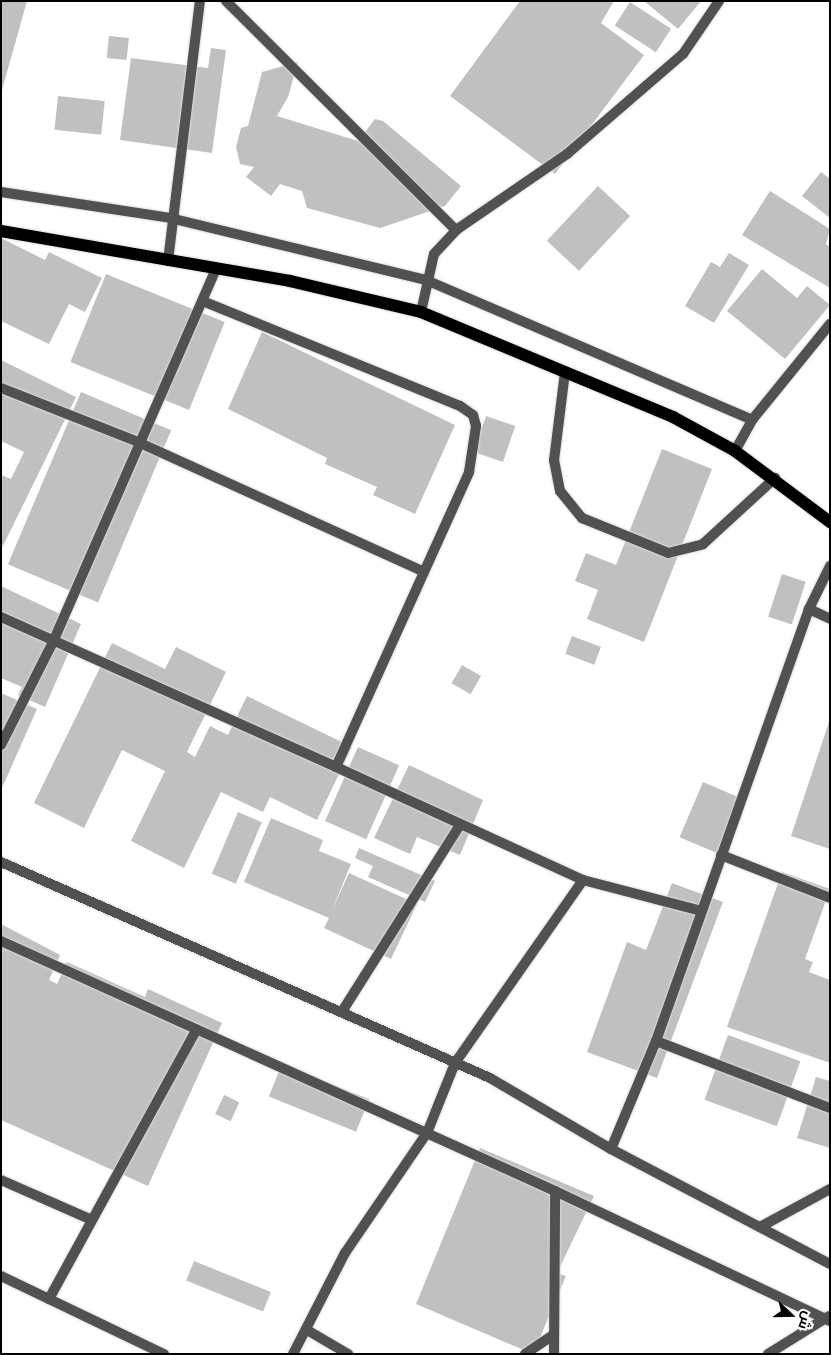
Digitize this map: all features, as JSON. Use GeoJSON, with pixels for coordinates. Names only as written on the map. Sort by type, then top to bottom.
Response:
{"type":"FeatureCollection","features":[{"type":"Feature","properties":{"kind":"main road"},"geometry":{"type":"LineString","coordinates":[[1,231],[290,281],[421,312],[673,418],[735,451],[775,478],[830,522]]}},
{"type":"Feature","properties":{"kind":"street"},"geometry":{"type":"LineString","coordinates":[[168,261],[170,218],[200,1]]}},
{"type":"Feature","properties":{"kind":"street"},"geometry":{"type":"LineString","coordinates":[[226,1],[456,230]]}},
{"type":"Feature","properties":{"kind":"street"},"geometry":{"type":"LineString","coordinates":[[421,312],[426,280],[434,254],[456,230],[568,154],[676,60],[719,1]]}},
{"type":"Feature","properties":{"kind":"street"},"geometry":{"type":"LineString","coordinates":[[1,192],[170,218],[426,280],[752,420]]}},
{"type":"Feature","properties":{"kind":"street"},"geometry":{"type":"LineString","coordinates":[[1,745],[53,642],[138,442],[216,269]]}},
{"type":"Feature","properties":{"kind":"street"},"geometry":{"type":"LineString","coordinates":[[203,301],[473,415],[475,450],[469,472],[422,571],[336,767]]}},
{"type":"Feature","properties":{"kind":"street"},"geometry":{"type":"LineString","coordinates":[[735,451],[752,420],[830,324]]}},
{"type":"Feature","properties":{"kind":"street"},"geometry":{"type":"LineString","coordinates":[[565,372],[554,460],[560,491],[582,518],[668,553],[703,544],[775,478]]}},
{"type":"Feature","properties":{"kind":"street"},"geometry":{"type":"LineString","coordinates":[[1,388],[138,442],[422,571]]}},
{"type":"Feature","properties":{"kind":"street"},"geometry":{"type":"LineString","coordinates":[[611,1149],[656,1041],[810,609],[830,566]]}},
{"type":"Feature","properties":{"kind":"street"},"geometry":{"type":"LineString","coordinates":[[810,609],[830,619]]}},
{"type":"Feature","properties":{"kind":"street"},"geometry":{"type":"LineString","coordinates":[[1,617],[583,880],[701,911]]}},
{"type":"Feature","properties":{"kind":"street"},"geometry":{"type":"LineString","coordinates":[[343,1010],[460,825]]}},
{"type":"Feature","properties":{"kind":"street"},"geometry":{"type":"LineString","coordinates":[[721,855],[830,898]]}},
{"type":"Feature","properties":{"kind":"street"},"geometry":{"type":"LineString","coordinates":[[1,862],[343,1010],[455,1063],[611,1149],[830,1264]]}},
{"type":"Feature","properties":{"kind":"street"},"geometry":{"type":"LineString","coordinates":[[294,1354],[345,1253],[427,1133],[455,1063],[583,880]]}},
{"type":"Feature","properties":{"kind":"street"},"geometry":{"type":"LineString","coordinates":[[1,941],[555,1191],[828,1318]]}},
{"type":"Feature","properties":{"kind":"street"},"geometry":{"type":"LineString","coordinates":[[49,1299],[196,1030]]}},
{"type":"Feature","properties":{"kind":"street"},"geometry":{"type":"LineString","coordinates":[[656,1041],[830,1108]]}},
{"type":"Feature","properties":{"kind":"street"},"geometry":{"type":"LineString","coordinates":[[1,1180],[92,1220]]}},
{"type":"Feature","properties":{"kind":"street"},"geometry":{"type":"LineString","coordinates":[[760,1227],[830,1189]]}},
{"type":"Feature","properties":{"kind":"street"},"geometry":{"type":"LineString","coordinates":[[554,1354],[555,1191]]}},
{"type":"Feature","properties":{"kind":"street"},"geometry":{"type":"LineString","coordinates":[[1,1276],[164,1354]]}},
{"type":"Feature","properties":{"kind":"street"},"geometry":{"type":"LineString","coordinates":[[768,1354],[828,1318]]}},
{"type":"Feature","properties":{"kind":"street"},"geometry":{"type":"LineString","coordinates":[[307,1330],[348,1354]]}},
{"type":"Feature","properties":{"kind":"street"},"geometry":{"type":"LineString","coordinates":[[525,1354],[553,1335]]}},
{"type":"Feature","properties":{"kind":"building"},"geometry":{"type":"Polygon","coordinates":[[[1,1],[27,1],[2,90],[1,90],[1,1]]]}},
{"type":"Feature","properties":{"kind":"building"},"geometry":{"type":"Polygon","coordinates":[[[520,1],[614,1],[601,23],[644,55],[555,174],[450,96],[520,1]]]}},
{"type":"Feature","properties":{"kind":"building"},"geometry":{"type":"Polygon","coordinates":[[[644,1],[701,1],[678,29],[644,1]]]}},
{"type":"Feature","properties":{"kind":"building"},"geometry":{"type":"Polygon","coordinates":[[[630,2],[671,29],[656,52],[615,25],[630,2]]]}},
{"type":"Feature","properties":{"kind":"building"},"geometry":{"type":"Polygon","coordinates":[[[109,36],[129,38],[127,60],[107,58],[109,36]]]}},
{"type":"Feature","properties":{"kind":"building"},"geometry":{"type":"Polygon","coordinates":[[[211,48],[226,50],[212,153],[120,140],[131,58],[208,68],[211,48]]]}},
{"type":"Feature","properties":{"kind":"building"},"geometry":{"type":"Polygon","coordinates":[[[298,62],[288,97],[277,116],[358,141],[375,119],[383,121],[461,186],[445,206],[380,228],[307,208],[302,191],[280,184],[271,196],[246,177],[254,167],[240,164],[236,147],[241,128],[248,126],[262,72],[298,62]]]}},
{"type":"Feature","properties":{"kind":"building"},"geometry":{"type":"Polygon","coordinates":[[[58,96],[105,101],[101,135],[54,130],[58,96]]]}},
{"type":"Feature","properties":{"kind":"building"},"geometry":{"type":"Polygon","coordinates":[[[821,172],[830,179],[830,218],[802,196],[821,172]]]}},
{"type":"Feature","properties":{"kind":"building"},"geometry":{"type":"Polygon","coordinates":[[[598,186],[630,216],[579,271],[547,241],[598,186]]]}},
{"type":"Feature","properties":{"kind":"building"},"geometry":{"type":"Polygon","coordinates":[[[770,191],[830,229],[826,244],[830,247],[830,288],[742,235],[770,191]]]}},
{"type":"Feature","properties":{"kind":"building"},"geometry":{"type":"Polygon","coordinates":[[[1,238],[45,260],[49,252],[102,278],[85,312],[69,304],[49,344],[1,321],[1,238]]]}},
{"type":"Feature","properties":{"kind":"building"},"geometry":{"type":"Polygon","coordinates":[[[729,253],[749,265],[714,323],[685,306],[711,262],[720,267],[729,253]]]}},
{"type":"Feature","properties":{"kind":"building"},"geometry":{"type":"Polygon","coordinates":[[[762,269],[797,298],[807,286],[830,305],[785,359],[727,311],[762,269]]]}},
{"type":"Feature","properties":{"kind":"building"},"geometry":{"type":"Polygon","coordinates":[[[106,274],[225,322],[189,410],[70,362],[106,274]]]}},
{"type":"Feature","properties":{"kind":"building"},"geometry":{"type":"Polygon","coordinates":[[[262,332],[455,425],[415,514],[373,495],[377,487],[325,464],[327,458],[228,409],[262,332]]]}},
{"type":"Feature","properties":{"kind":"building"},"geometry":{"type":"Polygon","coordinates":[[[1,360],[76,397],[1,550],[1,475],[11,479],[24,452],[1,441],[1,360]]]}},
{"type":"Feature","properties":{"kind":"building"},"geometry":{"type":"Polygon","coordinates":[[[81,392],[171,430],[98,602],[8,564],[81,392]]]}},
{"type":"Feature","properties":{"kind":"building"},"geometry":{"type":"Polygon","coordinates":[[[486,416],[515,426],[503,462],[474,452],[486,416]]]}},
{"type":"Feature","properties":{"kind":"building"},"geometry":{"type":"Polygon","coordinates":[[[662,449],[712,469],[644,642],[587,619],[598,590],[575,581],[586,553],[616,565],[662,449]]]}},
{"type":"Feature","properties":{"kind":"building"},"geometry":{"type":"Polygon","coordinates":[[[782,574],[806,582],[792,625],[768,617],[782,574]]]}},
{"type":"Feature","properties":{"kind":"building"},"geometry":{"type":"Polygon","coordinates":[[[1,586],[81,624],[45,707],[18,695],[22,687],[1,678],[1,586]]]}},
{"type":"Feature","properties":{"kind":"building"},"geometry":{"type":"Polygon","coordinates":[[[572,636],[601,647],[594,665],[565,654],[572,636]]]}},
{"type":"Feature","properties":{"kind":"building"},"geometry":{"type":"Polygon","coordinates":[[[112,643],[165,669],[176,647],[226,672],[187,752],[195,757],[210,726],[228,735],[247,696],[352,747],[317,820],[270,797],[263,812],[221,792],[184,868],[131,841],[165,771],[122,750],[84,828],[34,803],[112,643]]]}},
{"type":"Feature","properties":{"kind":"building"},"geometry":{"type":"Polygon","coordinates":[[[462,665],[481,676],[471,694],[452,683],[462,665]]]}},
{"type":"Feature","properties":{"kind":"building"},"geometry":{"type":"Polygon","coordinates":[[[1,693],[37,709],[1,790],[1,693]]]}},
{"type":"Feature","properties":{"kind":"building"},"geometry":{"type":"Polygon","coordinates":[[[830,723],[830,849],[791,836],[830,723]]]}},
{"type":"Feature","properties":{"kind":"building"},"geometry":{"type":"Polygon","coordinates":[[[358,747],[399,765],[366,839],[325,821],[358,747]]]}},
{"type":"Feature","properties":{"kind":"building"},"geometry":{"type":"Polygon","coordinates":[[[409,765],[483,800],[460,855],[417,837],[410,854],[374,838],[409,765]]]}},
{"type":"Feature","properties":{"kind":"building"},"geometry":{"type":"Polygon","coordinates":[[[703,782],[740,798],[716,853],[680,837],[703,782]]]}},
{"type":"Feature","properties":{"kind":"building"},"geometry":{"type":"Polygon","coordinates":[[[238,812],[262,822],[236,884],[212,874],[238,812]]]}},
{"type":"Feature","properties":{"kind":"building"},"geometry":{"type":"Polygon","coordinates":[[[271,818],[323,840],[319,851],[351,864],[332,910],[349,873],[417,904],[391,959],[324,928],[329,918],[244,882],[271,818]]]}},
{"type":"Feature","properties":{"kind":"building"},"geometry":{"type":"Polygon","coordinates":[[[359,848],[435,881],[425,902],[368,877],[373,866],[355,858],[359,848]]]}},
{"type":"Feature","properties":{"kind":"building"},"geometry":{"type":"Polygon","coordinates":[[[782,872],[830,889],[805,959],[813,962],[809,972],[830,980],[830,1063],[727,1027],[782,872]]]}},
{"type":"Feature","properties":{"kind":"building"},"geometry":{"type":"Polygon","coordinates":[[[672,883],[723,902],[657,1078],[587,1052],[627,942],[646,950],[672,883]]]}},
{"type":"Feature","properties":{"kind":"building"},"geometry":{"type":"Polygon","coordinates":[[[1,924],[60,955],[49,980],[57,984],[67,962],[145,997],[148,989],[222,1023],[148,1186],[1,1120],[1,924]]]}},
{"type":"Feature","properties":{"kind":"building"},"geometry":{"type":"Polygon","coordinates":[[[728,1035],[800,1061],[777,1126],[704,1100],[728,1035]]]}},
{"type":"Feature","properties":{"kind":"building"},"geometry":{"type":"Polygon","coordinates":[[[282,1064],[369,1099],[356,1132],[269,1096],[282,1064]]]}},
{"type":"Feature","properties":{"kind":"building"},"geometry":{"type":"Polygon","coordinates":[[[816,1077],[830,1081],[830,1148],[797,1138],[816,1077]]]}},
{"type":"Feature","properties":{"kind":"building"},"geometry":{"type":"Polygon","coordinates":[[[224,1095],[239,1102],[231,1121],[215,1114],[224,1095]]]}},
{"type":"Feature","properties":{"kind":"building"},"geometry":{"type":"Polygon","coordinates":[[[480,1148],[594,1196],[557,1273],[566,1276],[533,1354],[416,1304],[480,1148]]]}},
{"type":"Feature","properties":{"kind":"building"},"geometry":{"type":"Polygon","coordinates":[[[194,1261],[271,1292],[263,1312],[186,1280],[194,1261]]]}}]}
